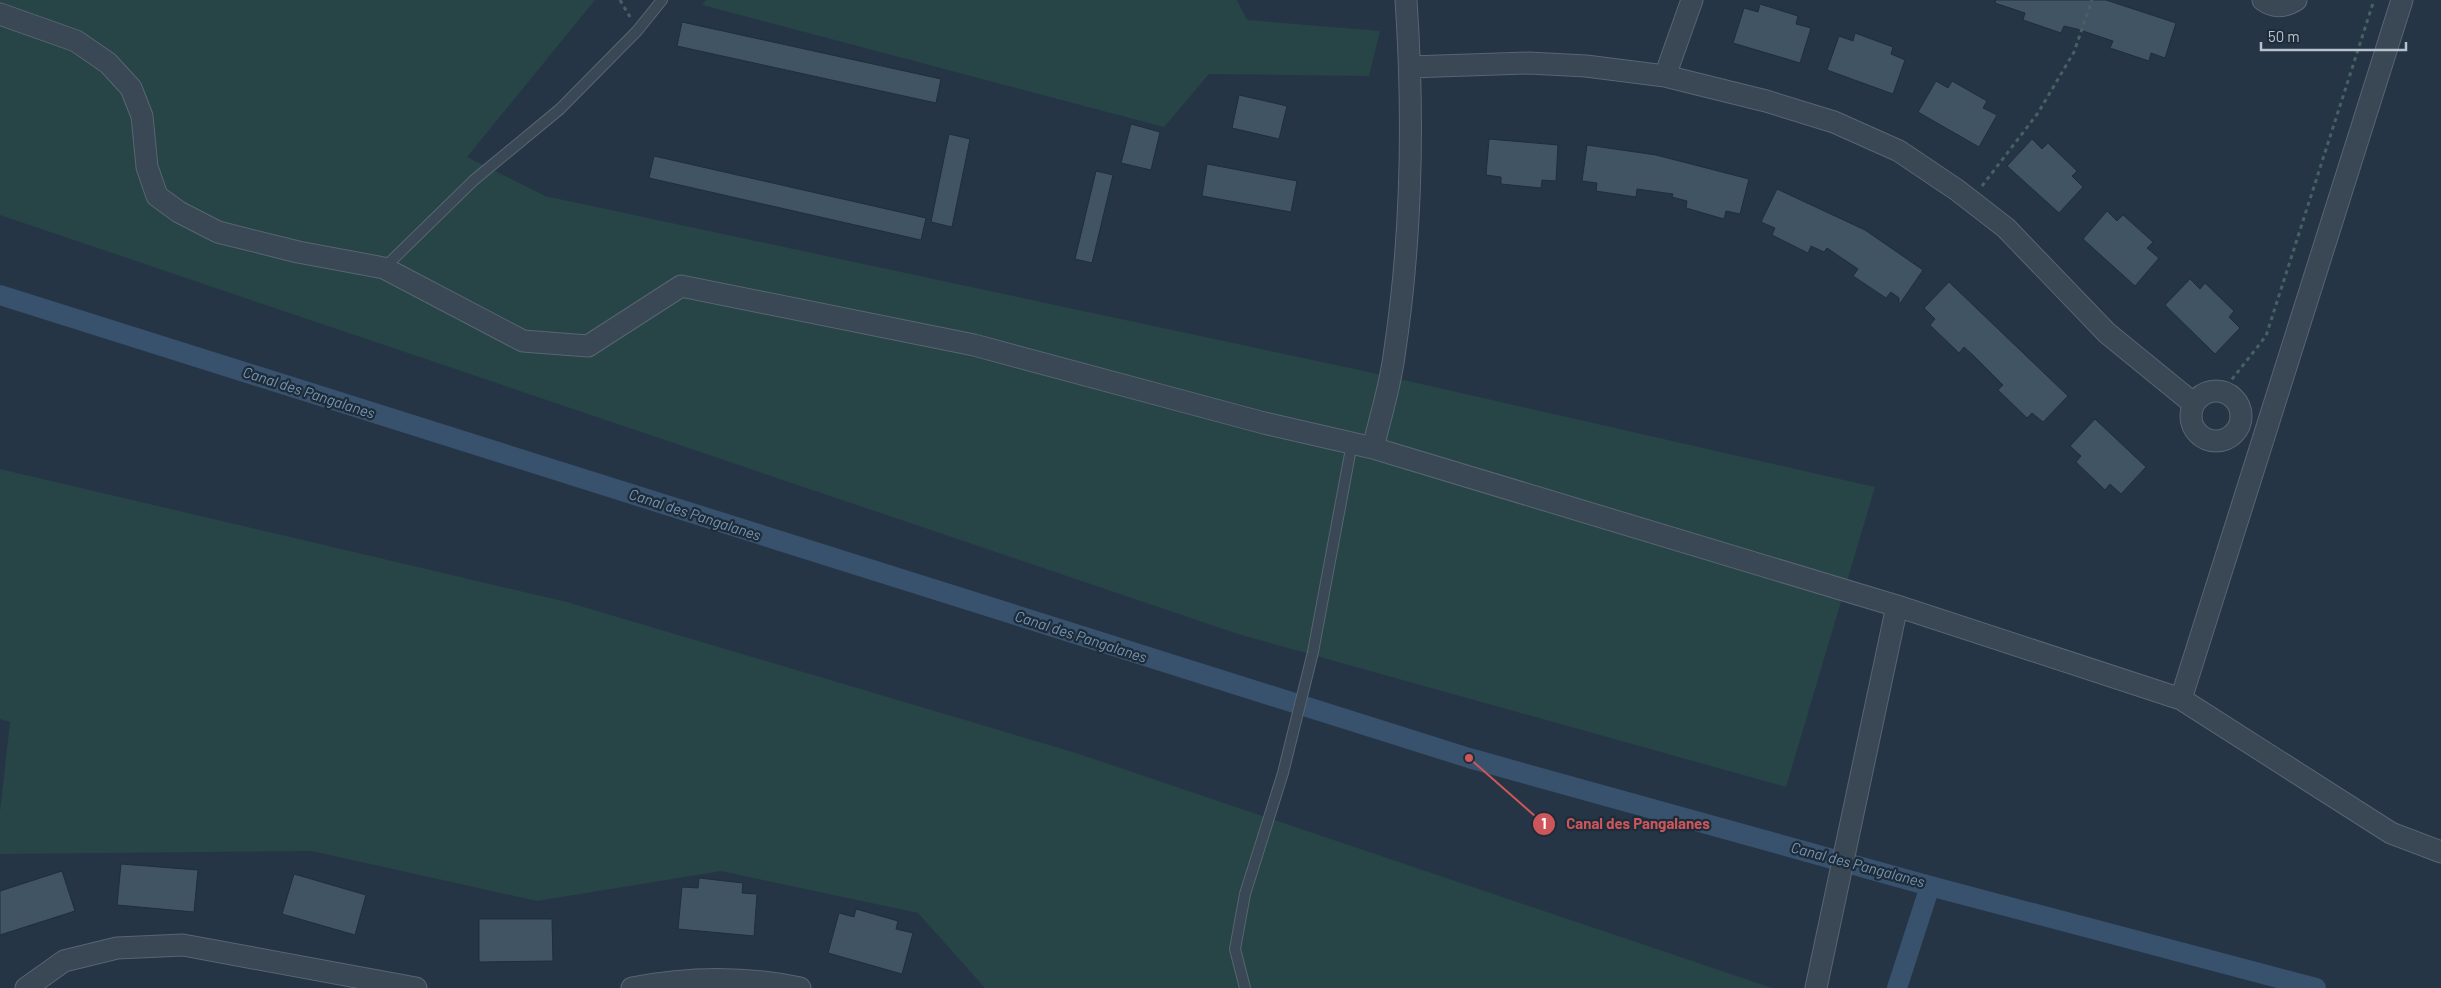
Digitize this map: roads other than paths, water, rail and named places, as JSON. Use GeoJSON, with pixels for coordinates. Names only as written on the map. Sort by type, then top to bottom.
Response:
{"type":"FeatureCollection","features":[{"type":"Feature","properties":{"kind":"street"},"geometry":{"type":"LineString","coordinates":[[1362,446],[1394,357],[1405,258],[1411,170],[1410,67],[1406,0]]}},
{"type":"Feature","properties":{"kind":"street"},"geometry":{"type":"LineString","coordinates":[[1665,76],[1692,0]]}},
{"type":"Feature","properties":{"kind":"street"},"geometry":{"type":"LineString","coordinates":[[2263,0],[2273,6],[2282,6],[2296,0]]}},
{"type":"Feature","properties":{"kind":"street"},"geometry":{"type":"LineString","coordinates":[[2181,699],[2402,0]]}},
{"type":"Feature","properties":{"kind":"street"},"geometry":{"type":"LineString","coordinates":[[0,14],[76,41],[108,63],[130,88],[142,116],[147,167],[157,196],[178,212],[218,232],[298,252],[384,268],[523,341],[588,346],[681,286],[974,344],[1264,423],[1362,446],[1897,606],[2181,699],[2391,833],[2441,852]]}},
{"type":"Feature","properties":{"kind":"street"},"geometry":{"type":"LineString","coordinates":[[1410,67],[1529,63],[1586,66],[1665,76],[1766,101],[1834,122],[1899,151],[2006,228],[2107,334],[2194,404]]}},
{"type":"Feature","properties":{"kind":"street"},"geometry":{"type":"LineString","coordinates":[[2222,392],[2236,401],[2241,416],[2236,432],[2222,441],[2206,439],[2199,435],[2191,420],[2194,404],[2206,393],[2222,392]]}},
{"type":"Feature","properties":{"kind":"street"},"geometry":{"type":"LineString","coordinates":[[1816,988],[1897,606]]}},
{"type":"Feature","properties":{"kind":"street"},"geometry":{"type":"LineString","coordinates":[[26,988],[64,961],[117,948],[183,945],[416,988]]}},
{"type":"Feature","properties":{"kind":"street"},"geometry":{"type":"LineString","coordinates":[[632,988],[700,978],[753,981],[800,988]]}},
{"type":"Feature","properties":{"kind":"lane"},"geometry":{"type":"LineString","coordinates":[[384,268],[474,180],[560,110],[637,31],[662,0]]}},
{"type":"Feature","properties":{"kind":"lane"},"geometry":{"type":"LineString","coordinates":[[1244,988],[1235,949],[1245,894],[1283,774],[1362,446]]}},
{"type":"Feature","properties":{"kind":"waterway","name":"Canal des Pangalanes"},"geometry":{"type":"LineString","coordinates":[[0,295],[1469,758],[1930,886],[2316,988]]}},
{"type":"Feature","properties":{"kind":"waterway"},"geometry":{"type":"LineString","coordinates":[[1897,988],[1930,886]]}},
{"type":"Feature","properties":{"kind":"place","name":"Canal des Pangalanes"},"geometry":{"type":"Point","coordinates":[1469,758]}}]}
